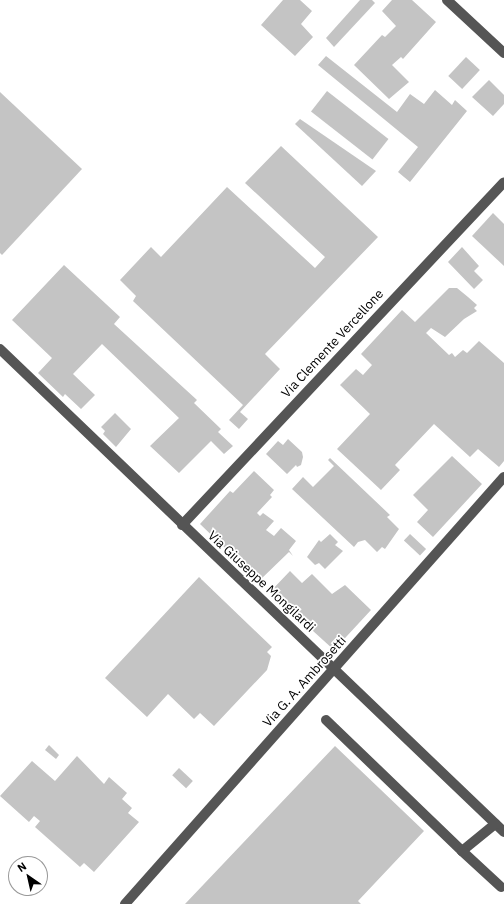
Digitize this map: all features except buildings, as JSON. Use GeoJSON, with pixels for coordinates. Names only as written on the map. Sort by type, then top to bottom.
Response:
{"type":"FeatureCollection","features":[{"type":"Feature","properties":{"kind":"street"},"geometry":{"type":"LineString","coordinates":[[447,0],[504,53]]}},
{"type":"Feature","properties":{"kind":"street","name":"Via Clemente Vercellone"},"geometry":{"type":"LineString","coordinates":[[182,525],[504,182]]}},
{"type":"Feature","properties":{"kind":"street","name":"Via Giuseppe Mongilardi"},"geometry":{"type":"LineString","coordinates":[[0,350],[504,832]]}},
{"type":"Feature","properties":{"kind":"street","name":"Via G. A. Ambrosetti"},"geometry":{"type":"LineString","coordinates":[[124,904],[504,477]]}},
{"type":"Feature","properties":{"kind":"street"},"geometry":{"type":"LineString","coordinates":[[326,720],[501,888]]}},
{"type":"Feature","properties":{"kind":"street"},"geometry":{"type":"LineString","coordinates":[[462,851],[495,824]]}}]}
